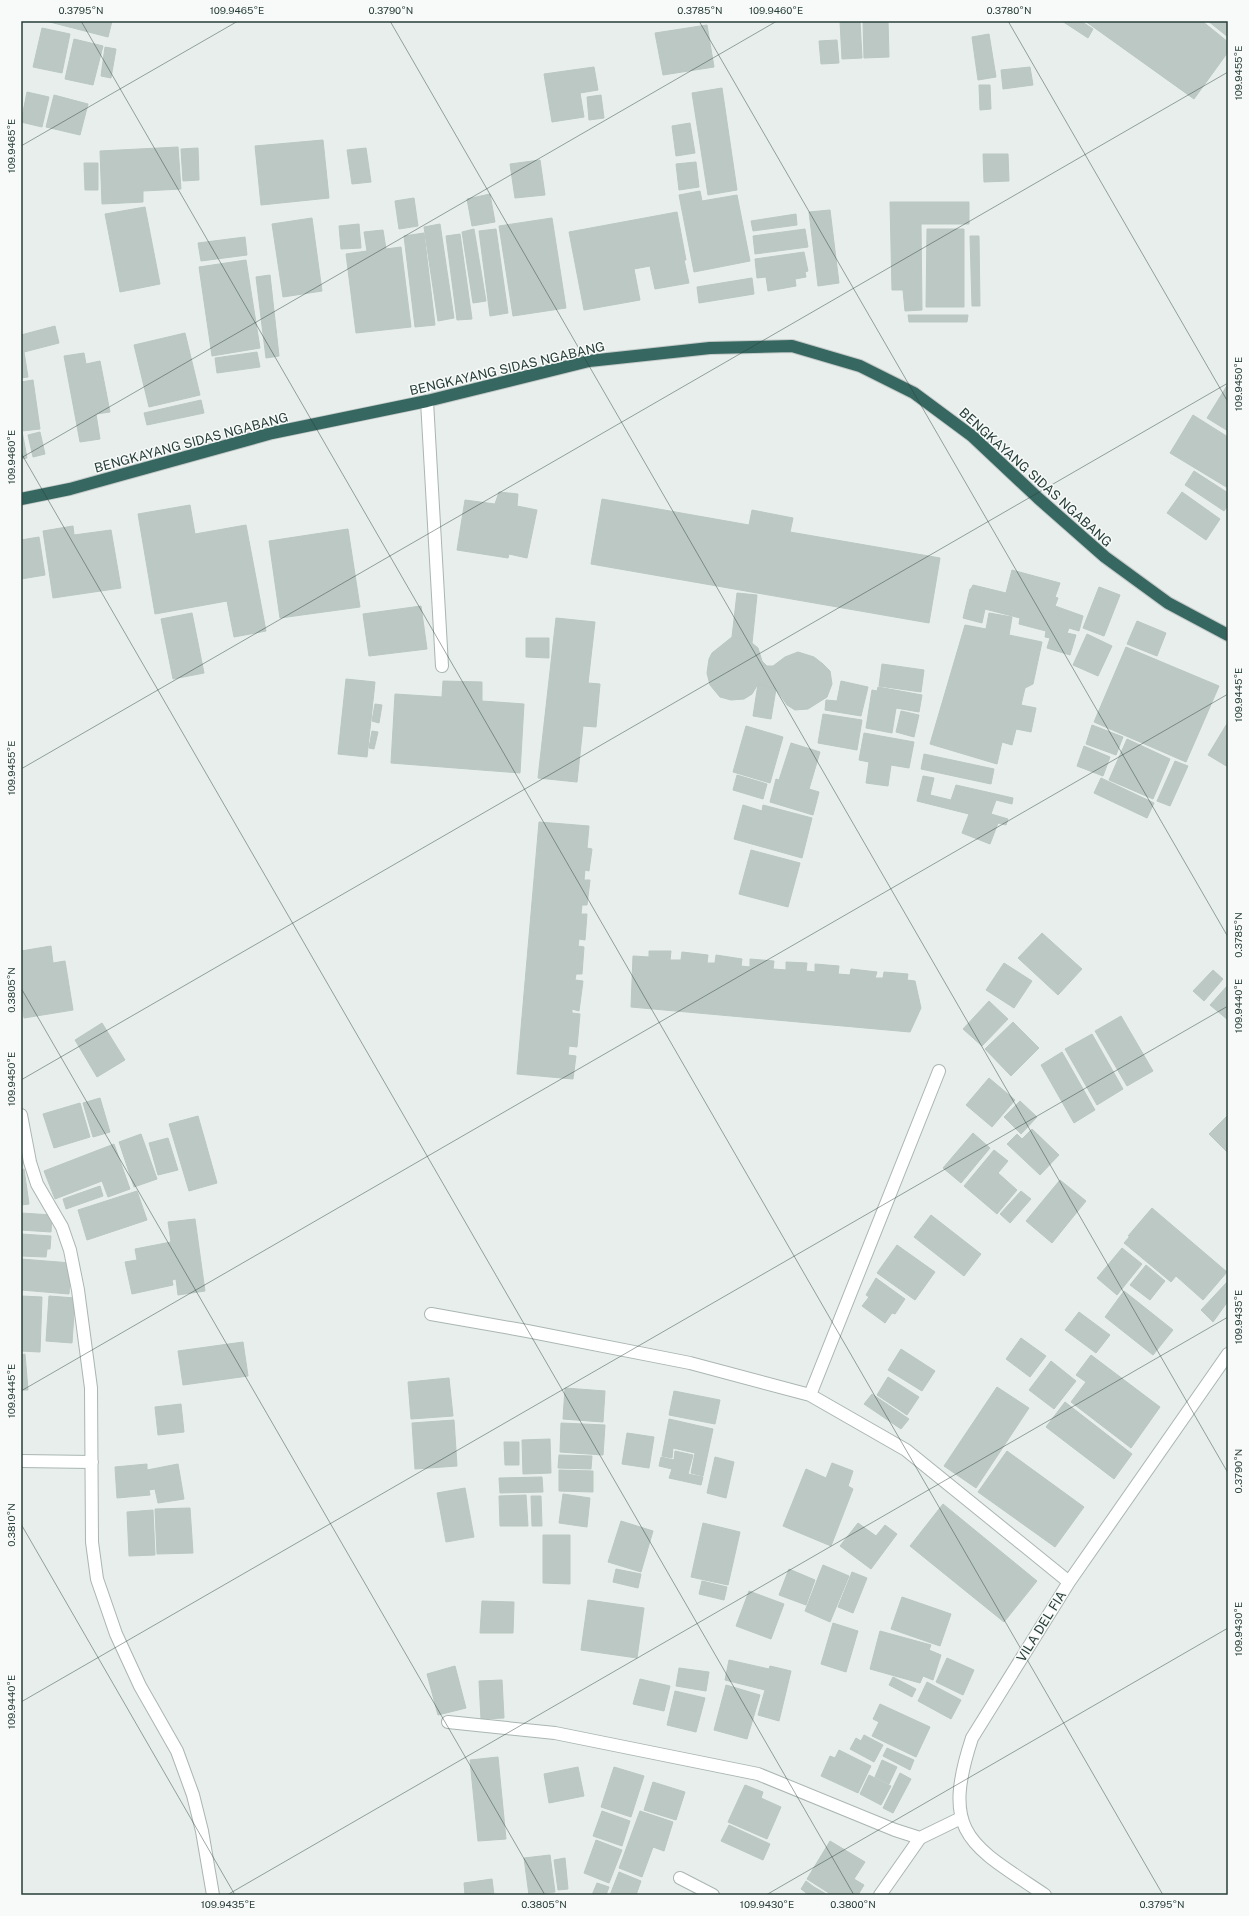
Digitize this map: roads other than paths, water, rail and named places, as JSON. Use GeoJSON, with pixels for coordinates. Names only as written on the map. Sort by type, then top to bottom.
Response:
{"type":"FeatureCollection","features":[{"type":"Feature","properties":{"kind":"highway","name":"BENGKAYANG SIDAS NGABANG"},"geometry":{"type":"LineString","coordinates":[[21,499],[70,489],[272,434],[427,401],[589,361],[710,348],[792,346],[860,366],[914,393],[972,436],[1038,498],[1105,557],[1168,603],[1228,635]]}},
{"type":"Feature","properties":{"kind":"street"},"geometry":{"type":"LineString","coordinates":[[427,401],[442,666]]}},
{"type":"Feature","properties":{"kind":"street"},"geometry":{"type":"LineString","coordinates":[[810,1395],[939,1071]]}},
{"type":"Feature","properties":{"kind":"street"},"geometry":{"type":"LineString","coordinates":[[21,1115],[30,1162],[37,1184],[62,1227],[70,1250],[78,1290],[91,1388],[92,1542],[97,1579],[116,1634],[140,1686],[177,1751],[194,1795],[213,1895]]}},
{"type":"Feature","properties":{"kind":"street"},"geometry":{"type":"LineString","coordinates":[[431,1314],[690,1363],[810,1395],[906,1450],[1069,1582]]}},
{"type":"Feature","properties":{"kind":"street","name":"VILA DEL FIA"},"geometry":{"type":"LineString","coordinates":[[1045,1895],[986,1855],[976,1845],[966,1830],[961,1818],[959,1807],[960,1784],[963,1767],[972,1738],[1069,1582],[1228,1354]]}},
{"type":"Feature","properties":{"kind":"street"},"geometry":{"type":"LineString","coordinates":[[21,1461],[92,1462]]}},
{"type":"Feature","properties":{"kind":"street"},"geometry":{"type":"LineString","coordinates":[[448,1722],[555,1733],[758,1774],[895,1830],[920,1838]]}},
{"type":"Feature","properties":{"kind":"street"},"geometry":{"type":"LineString","coordinates":[[880,1895],[920,1838],[961,1818]]}},
{"type":"Feature","properties":{"kind":"street"},"geometry":{"type":"LineString","coordinates":[[680,1878],[713,1895]]}}]}
